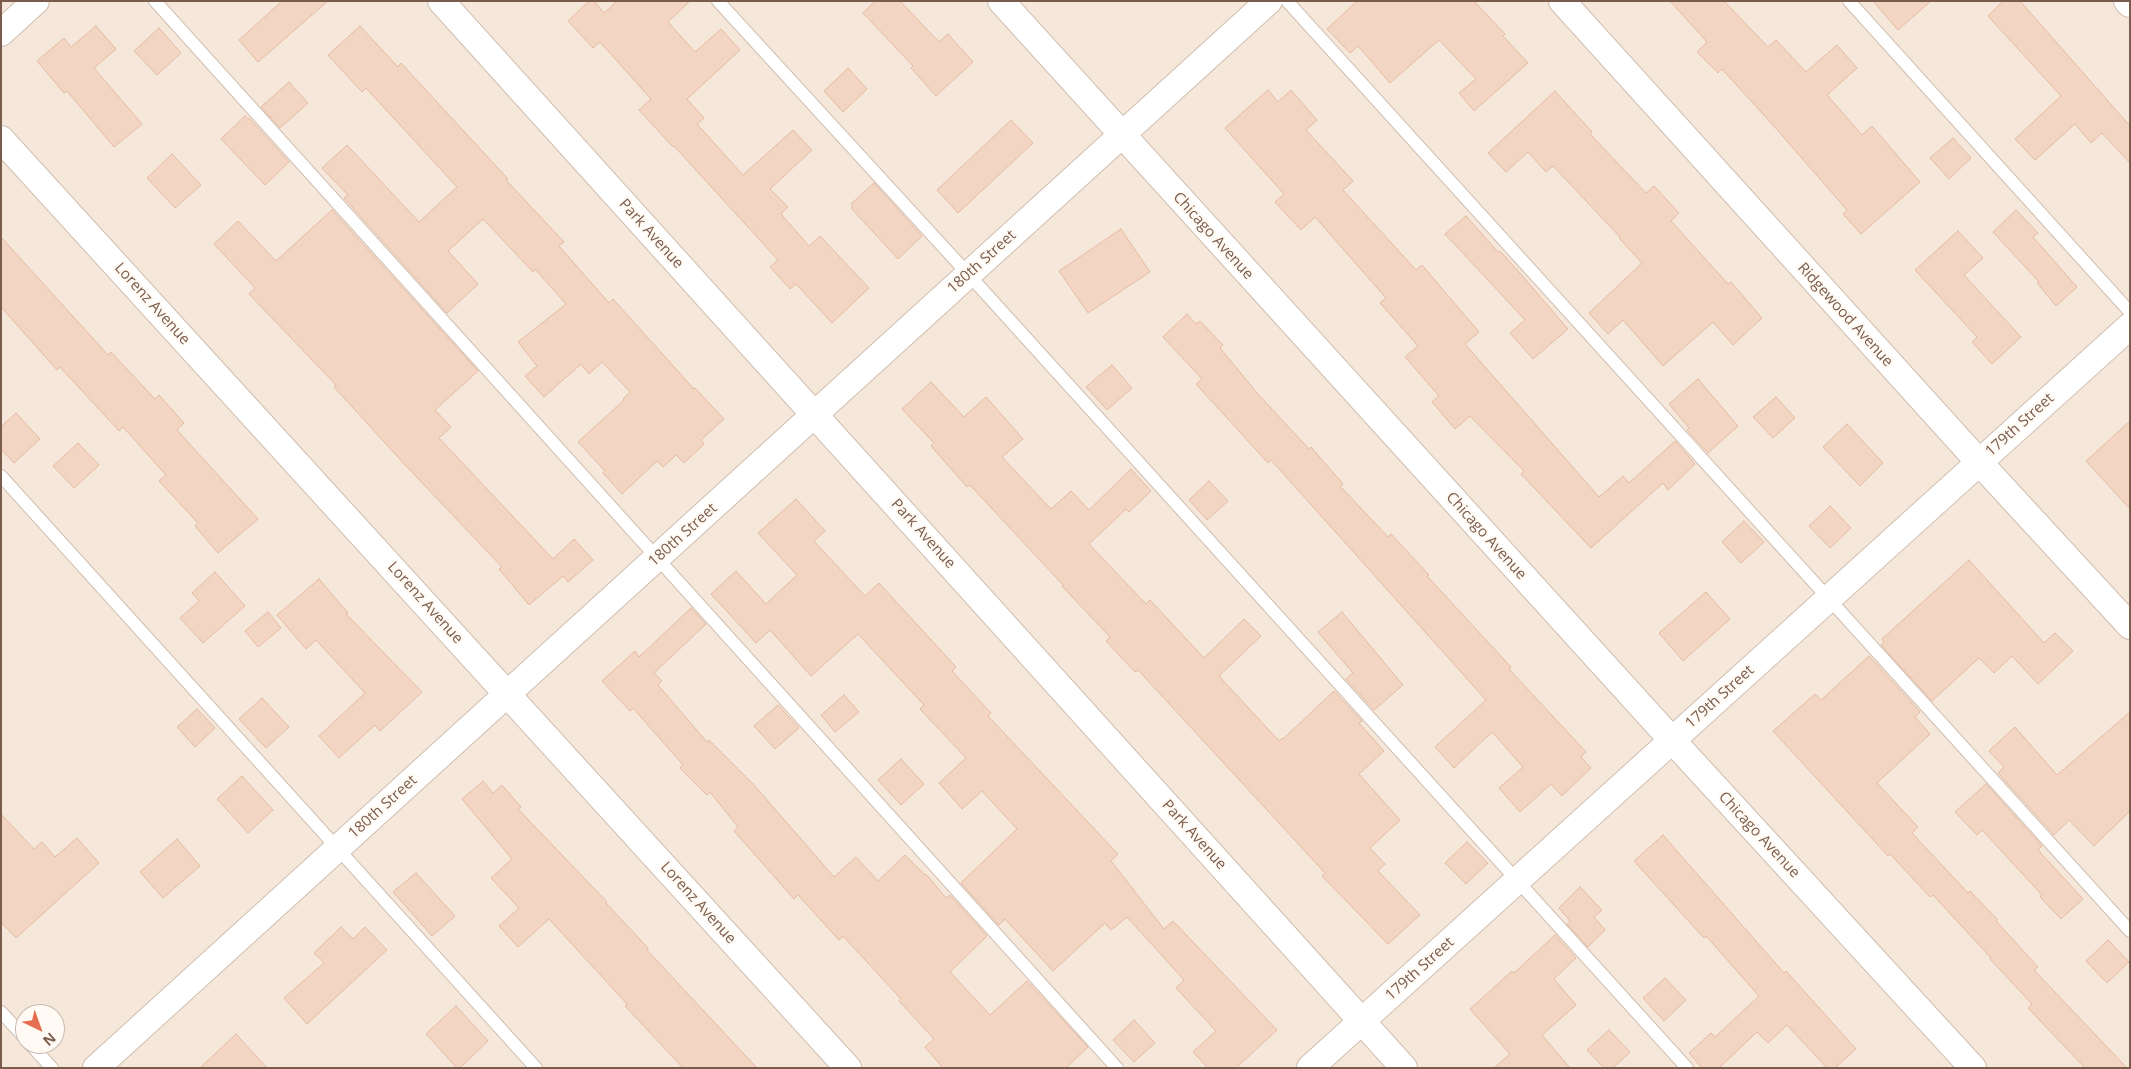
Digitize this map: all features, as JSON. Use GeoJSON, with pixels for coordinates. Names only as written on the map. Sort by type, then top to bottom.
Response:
{"type":"FeatureCollection","features":[{"type":"Feature","properties":{"kind":"street"},"geometry":{"type":"LineString","coordinates":[[1,33],[36,1]]}},
{"type":"Feature","properties":{"kind":"street","name":"Park Avenue"},"geometry":{"type":"LineString","coordinates":[[440,1],[1404,1068]]}},
{"type":"Feature","properties":{"kind":"street","name":"Chicago Avenue"},"geometry":{"type":"LineString","coordinates":[[1001,1],[1121,136],[1973,1068]]}},
{"type":"Feature","properties":{"kind":"street","name":"180th Street"},"geometry":{"type":"LineString","coordinates":[[96,1068],[1269,1]]}},
{"type":"Feature","properties":{"kind":"street","name":"Ridgewood Avenue"},"geometry":{"type":"LineString","coordinates":[[1562,1],[2130,626]]}},
{"type":"Feature","properties":{"kind":"street"},"geometry":{"type":"LineString","coordinates":[[2127,1],[2130,4]]}},
{"type":"Feature","properties":{"kind":"street","name":"Lorenz Avenue"},"geometry":{"type":"LineString","coordinates":[[1,139],[848,1068]]}},
{"type":"Feature","properties":{"kind":"street","name":"179th Street"},"geometry":{"type":"LineString","coordinates":[[1310,1068],[2130,326]]}},
{"type":"Feature","properties":{"kind":"lane"},"geometry":{"type":"LineString","coordinates":[[155,1],[1117,1068]]}},
{"type":"Feature","properties":{"kind":"lane"},"geometry":{"type":"LineString","coordinates":[[718,1],[969,275],[1687,1068]]}},
{"type":"Feature","properties":{"kind":"lane"},"geometry":{"type":"LineString","coordinates":[[1288,1],[2130,931]]}},
{"type":"Feature","properties":{"kind":"lane"},"geometry":{"type":"LineString","coordinates":[[1849,1],[2130,312]]}},
{"type":"Feature","properties":{"kind":"lane"},"geometry":{"type":"LineString","coordinates":[[1,476],[536,1068]]}},
{"type":"Feature","properties":{"kind":"lane"},"geometry":{"type":"LineString","coordinates":[[1,1012],[15,1027]]}},
{"type":"Feature","properties":{"kind":"lane"},"geometry":{"type":"LineString","coordinates":[[39,1054],[52,1068]]}},
{"type":"Feature","properties":{"kind":"shaded area"},"geometry":{"type":"Polygon","coordinates":[[[1,1],[2130,1],[2130,1068],[1,1068],[1,1]]]}},
{"type":"Feature","properties":{"kind":"building"},"geometry":{"type":"Polygon","coordinates":[[[282,1],[328,1],[258,62],[239,40],[282,1]]]}},
{"type":"Feature","properties":{"kind":"building"},"geometry":{"type":"Polygon","coordinates":[[[589,1],[594,1],[604,13],[617,1],[690,1],[668,22],[695,52],[721,29],[740,50],[687,99],[704,118],[697,124],[743,175],[793,130],[812,150],[770,189],[788,207],[781,214],[809,246],[820,236],[869,288],[832,323],[796,284],[790,289],[770,267],[778,260],[639,110],[651,99],[600,42],[593,48],[568,21],[589,1]]]}},
{"type":"Feature","properties":{"kind":"building"},"geometry":{"type":"Polygon","coordinates":[[[875,1],[900,1],[939,42],[948,34],[973,62],[936,96],[911,68],[913,66],[863,13],[875,1]]]}},
{"type":"Feature","properties":{"kind":"building"},"geometry":{"type":"Polygon","coordinates":[[[1357,1],[1474,1],[1505,34],[1503,36],[1528,63],[1474,111],[1459,93],[1476,79],[1439,40],[1390,83],[1358,46],[1350,53],[1327,29],[1357,1]]]}},
{"type":"Feature","properties":{"kind":"building"},"geometry":{"type":"Polygon","coordinates":[[[1670,1],[1724,1],[1768,47],[1776,40],[1806,72],[1837,45],[1857,68],[1827,95],[1862,135],[1872,126],[1920,182],[1861,234],[1843,214],[1847,210],[1772,124],[1722,69],[1718,73],[1697,52],[1707,42],[1670,1]]]}},
{"type":"Feature","properties":{"kind":"building"},"geometry":{"type":"Polygon","coordinates":[[[1873,1],[1931,1],[1898,30],[1873,1]]]}},
{"type":"Feature","properties":{"kind":"building"},"geometry":{"type":"Polygon","coordinates":[[[2003,1],[2020,1],[2130,126],[2130,163],[2102,133],[2091,143],[2075,124],[2035,160],[2015,139],[2061,96],[1988,16],[2003,1]]]}},
{"type":"Feature","properties":{"kind":"building"},"geometry":{"type":"Polygon","coordinates":[[[96,26],[116,49],[94,68],[142,124],[114,147],[67,91],[64,93],[37,61],[64,38],[71,47],[96,26]]]}},
{"type":"Feature","properties":{"kind":"building"},"geometry":{"type":"Polygon","coordinates":[[[360,26],[398,67],[401,63],[508,179],[506,180],[564,242],[559,246],[609,303],[613,299],[694,389],[724,419],[701,440],[704,444],[684,463],[676,455],[663,467],[657,461],[622,494],[603,473],[605,471],[578,442],[624,400],[630,392],[602,362],[589,374],[581,364],[544,397],[525,376],[537,366],[518,342],[566,304],[535,269],[533,272],[483,219],[448,251],[478,284],[447,313],[344,198],[348,195],[322,168],[347,145],[419,222],[457,187],[366,88],[362,92],[328,55],[360,26]]]}},
{"type":"Feature","properties":{"kind":"building"},"geometry":{"type":"Polygon","coordinates":[[[159,28],[181,53],[157,75],[134,51],[159,28]]]}},
{"type":"Feature","properties":{"kind":"building"},"geometry":{"type":"Polygon","coordinates":[[[848,68],[867,89],[843,112],[824,91],[848,68]]]}},
{"type":"Feature","properties":{"kind":"building"},"geometry":{"type":"Polygon","coordinates":[[[289,82],[308,103],[280,128],[261,107],[289,82]]]}},
{"type":"Feature","properties":{"kind":"building"},"geometry":{"type":"Polygon","coordinates":[[[1268,90],[1278,102],[1291,90],[1317,120],[1306,130],[1353,181],[1343,190],[1416,270],[1422,265],[1479,332],[1465,344],[1599,497],[1623,476],[1629,483],[1675,441],[1695,464],[1668,490],[1663,483],[1591,548],[1521,474],[1524,471],[1470,416],[1455,429],[1432,402],[1439,396],[1405,357],[1418,346],[1380,303],[1386,298],[1315,217],[1301,230],[1275,202],[1284,194],[1225,128],[1268,90]]]}},
{"type":"Feature","properties":{"kind":"building"},"geometry":{"type":"Polygon","coordinates":[[[1555,91],[1592,132],[1590,134],[1646,193],[1654,186],[1679,213],[1671,221],[1728,284],[1731,282],[1762,318],[1733,345],[1713,322],[1663,366],[1623,320],[1608,334],[1589,313],[1642,263],[1553,166],[1546,172],[1528,152],[1506,172],[1488,153],[1555,91]]]}},
{"type":"Feature","properties":{"kind":"building"},"geometry":{"type":"Polygon","coordinates":[[[245,116],[249,118],[289,162],[265,185],[221,139],[245,116]]]}},
{"type":"Feature","properties":{"kind":"building"},"geometry":{"type":"Polygon","coordinates":[[[1011,120],[1033,143],[958,213],[937,190],[1011,120]]]}},
{"type":"Feature","properties":{"kind":"building"},"geometry":{"type":"Polygon","coordinates":[[[1953,138],[1971,158],[1949,179],[1930,158],[1953,138]]]}},
{"type":"Feature","properties":{"kind":"building"},"geometry":{"type":"Polygon","coordinates":[[[172,154],[201,185],[175,208],[147,178],[172,154]]]}},
{"type":"Feature","properties":{"kind":"building"},"geometry":{"type":"Polygon","coordinates":[[[874,183],[922,236],[898,259],[851,208],[853,207],[851,204],[874,183]]]}},
{"type":"Feature","properties":{"kind":"building"},"geometry":{"type":"Polygon","coordinates":[[[332,210],[478,371],[435,410],[451,427],[439,438],[553,559],[574,539],[593,560],[568,582],[563,576],[529,605],[499,569],[502,567],[334,387],[336,385],[249,294],[255,288],[214,244],[238,221],[276,261],[332,210]]]}},
{"type":"Feature","properties":{"kind":"building"},"geometry":{"type":"Polygon","coordinates":[[[2016,210],[2038,233],[2033,237],[2077,287],[2056,306],[2037,283],[2039,282],[1993,232],[2016,210]]]}},
{"type":"Feature","properties":{"kind":"building"},"geometry":{"type":"Polygon","coordinates":[[[1466,216],[1498,252],[1500,251],[1519,272],[1568,329],[1533,359],[1510,333],[1525,320],[1445,234],[1466,216]]]}},
{"type":"Feature","properties":{"kind":"building"},"geometry":{"type":"Polygon","coordinates":[[[1121,229],[1150,272],[1088,313],[1059,271],[1121,229]]]}},
{"type":"Feature","properties":{"kind":"building"},"geometry":{"type":"Polygon","coordinates":[[[1958,231],[1983,258],[1964,275],[2021,337],[1992,364],[1972,342],[1977,337],[1915,270],[1958,231]]]}},
{"type":"Feature","properties":{"kind":"building"},"geometry":{"type":"Polygon","coordinates":[[[1,237],[108,355],[111,352],[155,399],[159,395],[184,423],[177,430],[258,519],[218,553],[195,526],[198,523],[159,481],[166,475],[123,427],[119,431],[60,367],[57,370],[1,307],[1,237]]]}},
{"type":"Feature","properties":{"kind":"building"},"geometry":{"type":"Polygon","coordinates":[[[1187,314],[1196,324],[1200,321],[1223,345],[1220,348],[1258,394],[1309,449],[1311,447],[1343,484],[1340,486],[1388,537],[1391,534],[1429,575],[1427,576],[1511,667],[1509,669],[1586,752],[1581,757],[1591,768],[1562,796],[1551,784],[1520,812],[1499,788],[1523,767],[1492,732],[1454,768],[1435,747],[1486,700],[1271,460],[1268,463],[1196,384],[1202,379],[1163,337],[1187,314]]]}},
{"type":"Feature","properties":{"kind":"building"},"geometry":{"type":"Polygon","coordinates":[[[1112,365],[1132,388],[1107,410],[1086,387],[1112,365]]]}},
{"type":"Feature","properties":{"kind":"building"},"geometry":{"type":"Polygon","coordinates":[[[1698,379],[1738,426],[1708,453],[1687,430],[1689,428],[1669,404],[1698,379]]]}},
{"type":"Feature","properties":{"kind":"building"},"geometry":{"type":"Polygon","coordinates":[[[931,382],[964,417],[986,397],[1023,439],[1002,457],[1051,509],[1071,491],[1089,510],[1131,469],[1151,491],[1129,512],[1126,509],[1089,544],[1146,604],[1150,600],[1204,658],[1244,619],[1261,636],[1219,676],[1279,741],[1334,691],[1362,721],[1359,723],[1384,751],[1359,774],[1400,820],[1370,848],[1385,864],[1378,871],[1420,915],[1388,944],[1322,876],[1325,873],[1138,670],[1135,672],[1106,641],[1110,637],[1063,585],[970,485],[967,487],[931,446],[934,443],[902,409],[931,382]]]}},
{"type":"Feature","properties":{"kind":"building"},"geometry":{"type":"Polygon","coordinates":[[[1776,397],[1795,418],[1773,438],[1753,417],[1776,397]]]}},
{"type":"Feature","properties":{"kind":"building"},"geometry":{"type":"Polygon","coordinates":[[[16,413],[40,439],[14,463],[1,449],[1,427],[16,413]]]}},
{"type":"Feature","properties":{"kind":"building"},"geometry":{"type":"Polygon","coordinates":[[[2130,421],[2130,509],[2086,461],[2130,421]]]}},
{"type":"Feature","properties":{"kind":"building"},"geometry":{"type":"Polygon","coordinates":[[[1847,424],[1883,463],[1860,486],[1823,447],[1847,424]]]}},
{"type":"Feature","properties":{"kind":"building"},"geometry":{"type":"Polygon","coordinates":[[[78,443],[99,465],[74,488],[53,466],[78,443]]]}},
{"type":"Feature","properties":{"kind":"building"},"geometry":{"type":"Polygon","coordinates":[[[1209,481],[1228,501],[1207,520],[1189,500],[1209,481]]]}},
{"type":"Feature","properties":{"kind":"building"},"geometry":{"type":"Polygon","coordinates":[[[796,499],[825,531],[814,541],[865,596],[879,583],[956,667],[952,671],[991,713],[988,716],[1118,854],[1111,861],[1164,929],[1173,921],[1277,1030],[1236,1068],[1208,1068],[1193,1052],[1216,1031],[1176,988],[1184,980],[1127,917],[1111,930],[1105,923],[1053,971],[1005,919],[999,925],[961,883],[1017,829],[982,791],[962,809],[939,783],[966,758],[920,709],[924,705],[858,634],[811,676],[770,630],[756,643],[711,594],[736,571],[766,604],[797,575],[758,533],[796,499]]]}},
{"type":"Feature","properties":{"kind":"building"},"geometry":{"type":"Polygon","coordinates":[[[1830,506],[1851,528],[1830,548],[1809,526],[1830,506]]]}},
{"type":"Feature","properties":{"kind":"building"},"geometry":{"type":"Polygon","coordinates":[[[1744,521],[1764,542],[1741,563],[1722,542],[1744,521]]]}},
{"type":"Feature","properties":{"kind":"building"},"geometry":{"type":"Polygon","coordinates":[[[1969,560],[2044,643],[2055,633],[2073,651],[2038,684],[2012,656],[1994,673],[1979,658],[1932,701],[1881,645],[1884,642],[1882,639],[1969,560]]]}},
{"type":"Feature","properties":{"kind":"building"},"geometry":{"type":"Polygon","coordinates":[[[215,572],[245,606],[203,643],[180,618],[199,601],[192,593],[215,572]]]}},
{"type":"Feature","properties":{"kind":"building"},"geometry":{"type":"Polygon","coordinates":[[[319,579],[348,613],[346,614],[422,692],[380,731],[375,725],[339,758],[319,736],[365,693],[316,640],[306,649],[277,615],[319,579]]]}},
{"type":"Feature","properties":{"kind":"building"},"geometry":{"type":"Polygon","coordinates":[[[1706,592],[1730,619],[1683,661],[1659,633],[1706,592]]]}},
{"type":"Feature","properties":{"kind":"building"},"geometry":{"type":"Polygon","coordinates":[[[691,608],[706,624],[654,673],[662,681],[658,685],[707,742],[709,740],[754,785],[834,877],[856,857],[878,881],[905,855],[926,874],[946,898],[950,895],[987,936],[950,972],[990,1015],[1027,981],[1088,1047],[1066,1068],[943,1068],[925,1047],[934,1039],[899,1001],[901,999],[843,936],[839,940],[798,895],[794,899],[734,831],[738,827],[710,792],[707,795],[680,768],[683,765],[633,708],[630,711],[602,681],[635,651],[639,657],[691,608]]]}},
{"type":"Feature","properties":{"kind":"building"},"geometry":{"type":"Polygon","coordinates":[[[268,612],[281,628],[258,647],[245,631],[268,612]]]}},
{"type":"Feature","properties":{"kind":"building"},"geometry":{"type":"Polygon","coordinates":[[[1342,612],[1403,685],[1374,710],[1346,679],[1353,673],[1318,632],[1342,612]]]}},
{"type":"Feature","properties":{"kind":"building"},"geometry":{"type":"Polygon","coordinates":[[[1869,656],[1920,712],[1915,717],[1930,734],[1877,783],[1918,827],[1912,833],[1968,893],[1970,891],[1997,919],[1996,921],[2038,967],[2034,970],[2127,1068],[2085,1068],[2028,1008],[2032,1004],[1933,895],[1930,897],[1890,854],[1888,856],[1773,731],[1815,694],[1821,700],[1869,656]]]}},
{"type":"Feature","properties":{"kind":"building"},"geometry":{"type":"Polygon","coordinates":[[[844,695],[859,712],[835,732],[821,715],[844,695]]]}},
{"type":"Feature","properties":{"kind":"building"},"geometry":{"type":"Polygon","coordinates":[[[262,698],[289,727],[266,748],[239,719],[262,698]]]}},
{"type":"Feature","properties":{"kind":"building"},"geometry":{"type":"Polygon","coordinates":[[[778,705],[799,728],[775,749],[754,726],[778,705]]]}},
{"type":"Feature","properties":{"kind":"building"},"geometry":{"type":"Polygon","coordinates":[[[197,709],[215,728],[195,747],[177,727],[197,709]]]}},
{"type":"Feature","properties":{"kind":"building"},"geometry":{"type":"Polygon","coordinates":[[[2130,712],[2130,811],[2094,846],[2069,820],[2054,835],[1998,773],[2004,767],[1989,751],[2015,727],[2057,775],[2130,712]]]}},
{"type":"Feature","properties":{"kind":"building"},"geometry":{"type":"Polygon","coordinates":[[[901,759],[924,784],[901,805],[878,780],[901,759]]]}},
{"type":"Feature","properties":{"kind":"building"},"geometry":{"type":"Polygon","coordinates":[[[242,776],[273,810],[248,833],[217,799],[242,776]]]}},
{"type":"Feature","properties":{"kind":"building"},"geometry":{"type":"Polygon","coordinates":[[[483,781],[493,793],[502,785],[521,807],[518,809],[607,902],[648,948],[647,950],[757,1068],[683,1068],[625,1006],[627,1004],[549,919],[518,947],[499,926],[519,908],[491,878],[512,859],[462,799],[483,781]]]}},
{"type":"Feature","properties":{"kind":"building"},"geometry":{"type":"Polygon","coordinates":[[[1986,784],[2042,846],[2038,850],[2083,899],[2061,919],[2040,897],[2042,895],[1982,830],[1977,835],[1955,812],[1986,784]]]}},
{"type":"Feature","properties":{"kind":"building"},"geometry":{"type":"Polygon","coordinates":[[[1,814],[34,849],[42,842],[55,857],[77,838],[99,863],[16,938],[1,922],[1,814]]]}},
{"type":"Feature","properties":{"kind":"building"},"geometry":{"type":"Polygon","coordinates":[[[1663,835],[1784,973],[1786,971],[1856,1049],[1835,1068],[1827,1068],[1787,1025],[1768,1043],[1757,1032],[1719,1068],[1702,1068],[1689,1053],[1711,1033],[1715,1037],[1759,996],[1706,936],[1704,938],[1634,861],[1663,835]]]}},
{"type":"Feature","properties":{"kind":"building"},"geometry":{"type":"Polygon","coordinates":[[[177,839],[200,866],[163,898],[140,872],[177,839]]]}},
{"type":"Feature","properties":{"kind":"building"},"geometry":{"type":"Polygon","coordinates":[[[1467,842],[1488,863],[1466,884],[1445,863],[1467,842]]]}},
{"type":"Feature","properties":{"kind":"building"},"geometry":{"type":"Polygon","coordinates":[[[416,873],[455,916],[432,936],[393,892],[416,873]]]}},
{"type":"Feature","properties":{"kind":"building"},"geometry":{"type":"Polygon","coordinates":[[[1580,887],[1602,910],[1594,917],[1605,930],[1588,947],[1567,924],[1570,921],[1559,908],[1580,887]]]}},
{"type":"Feature","properties":{"kind":"building"},"geometry":{"type":"Polygon","coordinates":[[[341,927],[353,939],[365,927],[387,950],[307,1024],[284,998],[324,963],[314,953],[341,927]]]}},
{"type":"Feature","properties":{"kind":"building"},"geometry":{"type":"Polygon","coordinates":[[[1555,935],[1576,958],[1554,979],[1576,1005],[1542,1035],[1570,1068],[1494,1068],[1510,1054],[1470,1009],[1512,971],[1514,973],[1555,935]]]}},
{"type":"Feature","properties":{"kind":"building"},"geometry":{"type":"Polygon","coordinates":[[[2108,940],[2129,962],[2107,983],[2086,961],[2108,940]]]}},
{"type":"Feature","properties":{"kind":"building"},"geometry":{"type":"Polygon","coordinates":[[[1665,978],[1686,1000],[1664,1021],[1643,998],[1665,978]]]}},
{"type":"Feature","properties":{"kind":"building"},"geometry":{"type":"Polygon","coordinates":[[[456,1006],[488,1041],[460,1068],[457,1068],[426,1034],[456,1006]]]}},
{"type":"Feature","properties":{"kind":"building"},"geometry":{"type":"Polygon","coordinates":[[[1134,1020],[1155,1043],[1134,1062],[1113,1040],[1134,1020]]]}},
{"type":"Feature","properties":{"kind":"building"},"geometry":{"type":"Polygon","coordinates":[[[1609,1030],[1630,1052],[1613,1068],[1604,1068],[1587,1050],[1609,1030]]]}},
{"type":"Feature","properties":{"kind":"building"},"geometry":{"type":"Polygon","coordinates":[[[236,1034],[267,1068],[200,1068],[236,1034]]]}}]}
